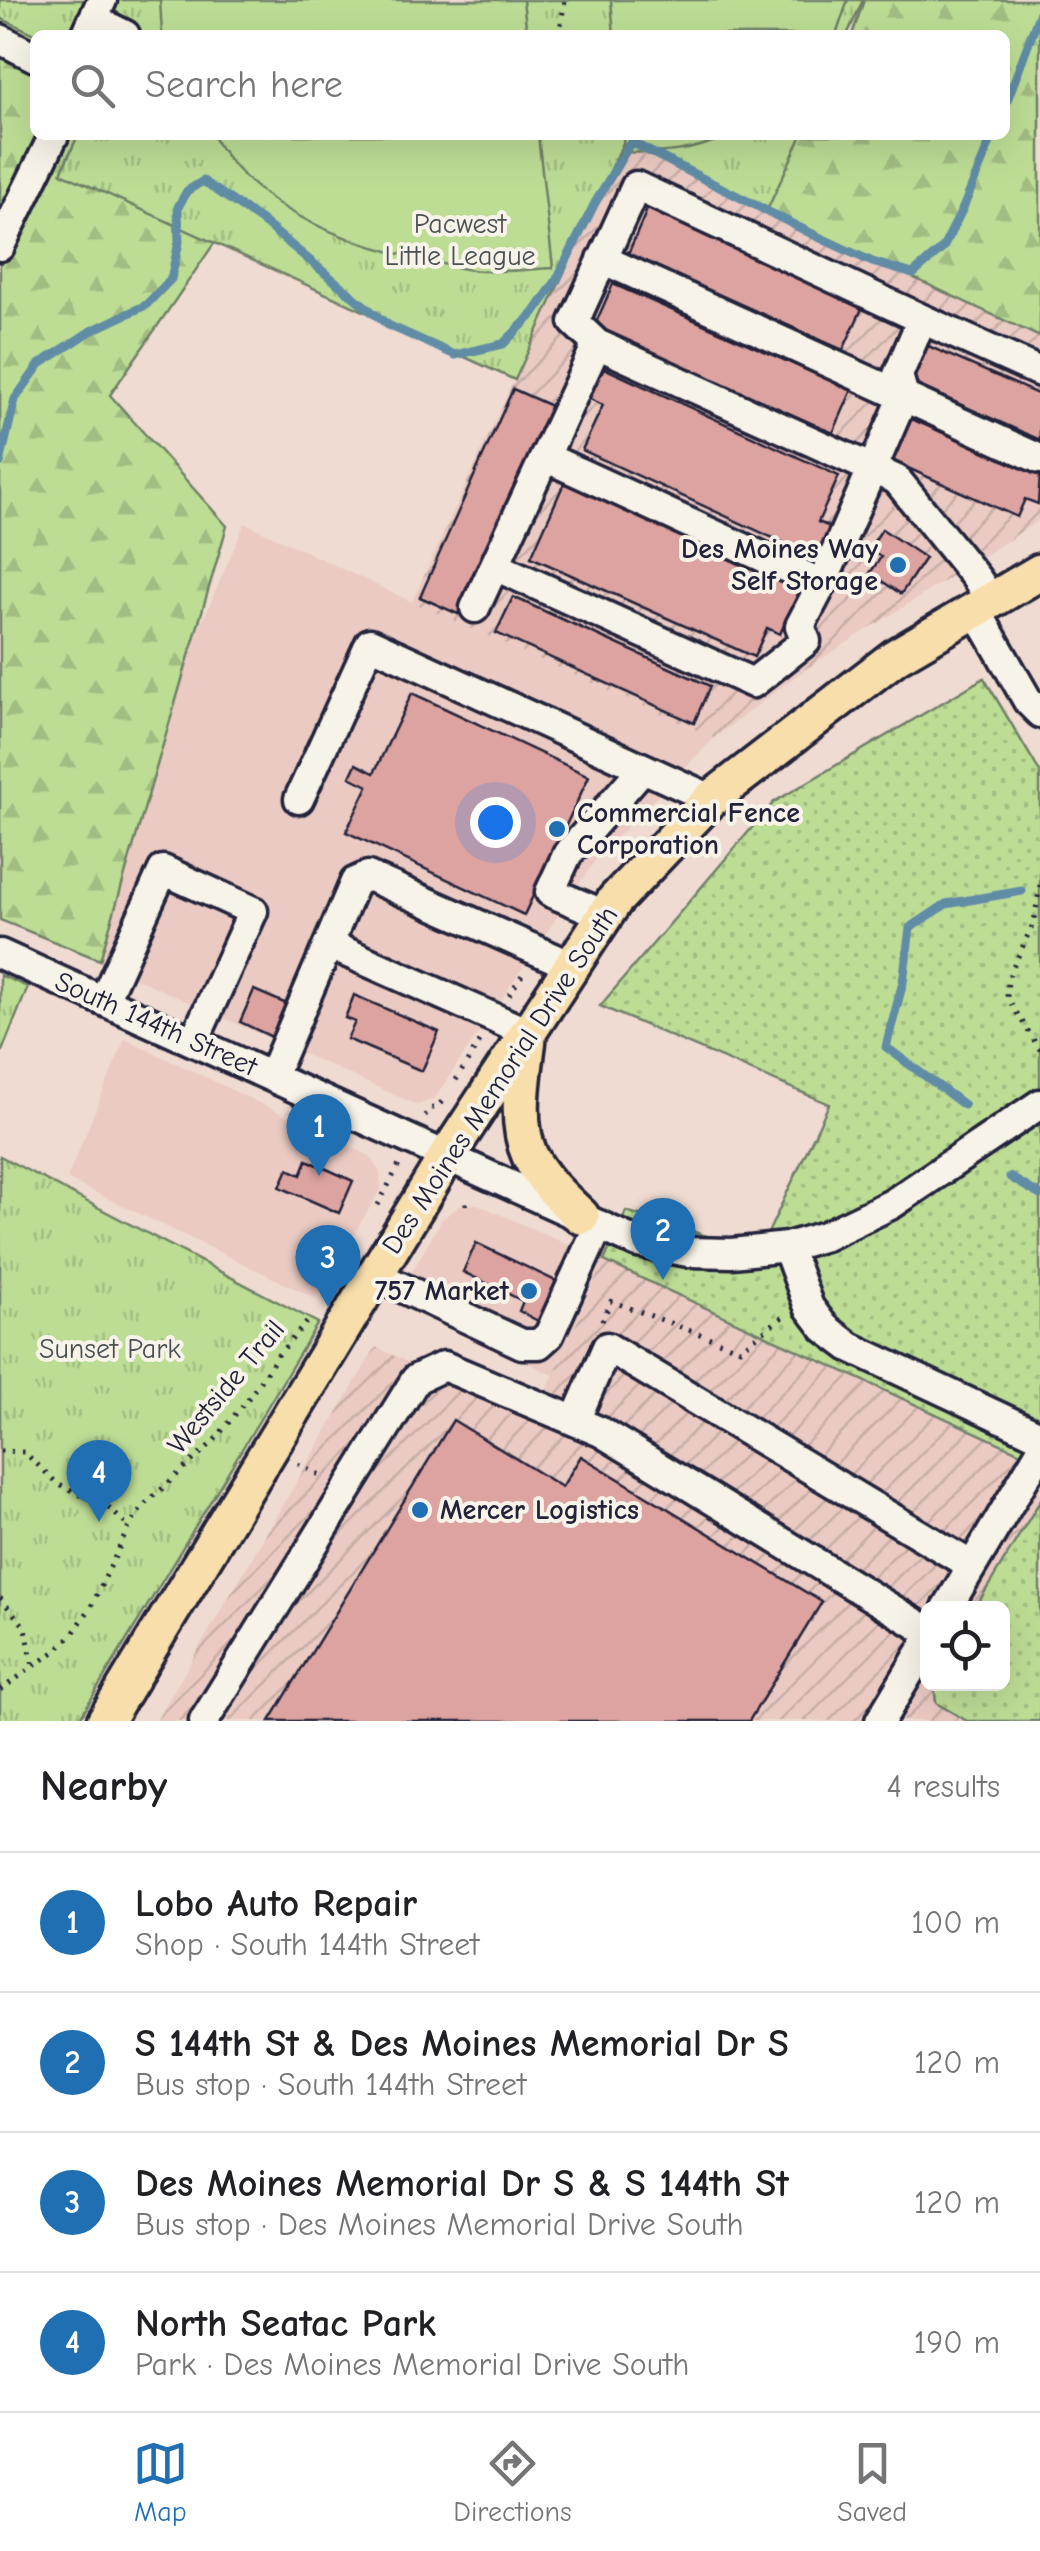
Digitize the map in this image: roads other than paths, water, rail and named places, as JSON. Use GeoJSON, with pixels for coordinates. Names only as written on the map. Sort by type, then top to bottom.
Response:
{"type":"FeatureCollection","features":[{"type":"Feature","properties":{"kind":"main road","name":"Des Moines Memorial Drive South"},"geometry":{"type":"LineString","coordinates":[[105,1721],[448,1156],[615,900],[711,799],[895,657],[1040,572]]}},
{"type":"Feature","properties":{"kind":"main road"},"geometry":{"type":"LineString","coordinates":[[528,1032],[521,1100],[528,1152],[542,1175],[590,1220]]}},
{"type":"Feature","properties":{"kind":"street"},"geometry":{"type":"LineString","coordinates":[[0,39],[30,54]]}},
{"type":"Feature","properties":{"kind":"street"},"geometry":{"type":"LineString","coordinates":[[0,246],[52,140]]}},
{"type":"Feature","properties":{"kind":"street"},"geometry":{"type":"LineString","coordinates":[[1040,372],[636,186],[574,322],[596,344],[897,480],[977,579],[984,605],[1028,700],[1040,713]]}},
{"type":"Feature","properties":{"kind":"street"},"geometry":{"type":"LineString","coordinates":[[602,259],[1040,459]]}},
{"type":"Feature","properties":{"kind":"street"},"geometry":{"type":"LineString","coordinates":[[495,566],[752,683],[806,641],[800,626],[904,396],[898,374],[922,319]]}},
{"type":"Feature","properties":{"kind":"street"},"geometry":{"type":"LineString","coordinates":[[475,608],[596,344]]}},
{"type":"Feature","properties":{"kind":"street"},"geometry":{"type":"LineString","coordinates":[[545,457],[822,584]]}},
{"type":"Feature","properties":{"kind":"street"},"geometry":{"type":"LineString","coordinates":[[299,800],[370,643],[711,799]]}},
{"type":"Feature","properties":{"kind":"street"},"geometry":{"type":"LineString","coordinates":[[605,915],[550,892],[567,855],[642,768]]}},
{"type":"Feature","properties":{"kind":"street"},"geometry":{"type":"LineString","coordinates":[[104,1000],[163,870],[253,910],[194,1041]]}},
{"type":"Feature","properties":{"kind":"street"},"geometry":{"type":"LineString","coordinates":[[272,1076],[355,882],[368,876],[572,966]]}},
{"type":"Feature","properties":{"kind":"street"},"geometry":{"type":"LineString","coordinates":[[330,945],[528,1032]]}},
{"type":"Feature","properties":{"kind":"street","name":"South 144th Street"},"geometry":{"type":"LineString","coordinates":[[0,954],[638,1243],[688,1252],[732,1253],[826,1236],[892,1204],[1040,1104]]}},
{"type":"Feature","properties":{"kind":"street"},"geometry":{"type":"LineString","coordinates":[[375,1275],[522,1344],[539,1344],[549,1335],[590,1220]]}},
{"type":"Feature","properties":{"kind":"street"},"geometry":{"type":"LineString","coordinates":[[787,1246],[808,1307],[825,1328],[850,1347],[1040,1436]]}},
{"type":"Feature","properties":{"kind":"street"},"geometry":{"type":"LineString","coordinates":[[575,1421],[606,1347],[972,1566]]}},
{"type":"Feature","properties":{"kind":"street"},"geometry":{"type":"LineString","coordinates":[[204,1721],[416,1379],[444,1366],[601,1432],[920,1627]]}},
{"type":"Feature","properties":{"kind":"street"},"geometry":{"type":"LineString","coordinates":[[951,1601],[1040,1452]]}},
{"type":"Feature","properties":{"kind":"street"},"geometry":{"type":"LineString","coordinates":[[880,1721],[920,1654]]}},
{"type":"Feature","properties":{"kind":"waterway"},"geometry":{"type":"LineString","coordinates":[[1010,93],[1040,12]]}},
{"type":"Feature","properties":{"kind":"waterway"},"geometry":{"type":"LineString","coordinates":[[0,463],[15,399],[40,364],[91,331],[146,305],[171,279],[179,242],[178,207],[187,191],[203,181],[263,222],[388,325],[455,355],[503,344],[534,313],[556,281],[631,142],[818,237],[872,262],[913,274],[943,248],[991,140]]}},
{"type":"Feature","properties":{"kind":"waterway"},"geometry":{"type":"LineString","coordinates":[[964,1105],[886,1047],[903,982],[910,928],[946,904],[1022,891]]}},
{"type":"Feature","properties":{"kind":"waterway"},"geometry":{"type":"LineString","coordinates":[[1010,1177],[1040,1195]]}},
{"type":"Feature","properties":{"kind":"place","name":"Des Moines Way Self Storage"},"geometry":{"type":"Point","coordinates":[898,565]}},
{"type":"Feature","properties":{"kind":"place","name":"Commercial Fence Corporation"},"geometry":{"type":"Point","coordinates":[557,829]}},
{"type":"Feature","properties":{"kind":"place","name":"Lobo Auto Repair"},"geometry":{"type":"Point","coordinates":[319,1176]}},
{"type":"Feature","properties":{"kind":"place","name":"S 144th St & Des Moines Memorial Dr S"},"geometry":{"type":"Point","coordinates":[663,1280]}},
{"type":"Feature","properties":{"kind":"place","name":"757 Market"},"geometry":{"type":"Point","coordinates":[529,1291]}},
{"type":"Feature","properties":{"kind":"place","name":"Des Moines Memorial Dr S & S 144th St"},"geometry":{"type":"Point","coordinates":[328,1307]}},
{"type":"Feature","properties":{"kind":"place","name":"Mercer Logistics"},"geometry":{"type":"Point","coordinates":[420,1510]}},
{"type":"Feature","properties":{"kind":"place","name":"North Seatac Park"},"geometry":{"type":"Point","coordinates":[99,1522]}},
{"type":"Feature","properties":{"kind":"park label","name":"Pacwest Little League"},"geometry":{"type":"Point","coordinates":[460,240]}},
{"type":"Feature","properties":{"kind":"park label","name":"Sunset Park"},"geometry":{"type":"Point","coordinates":[110,1349]}}]}
